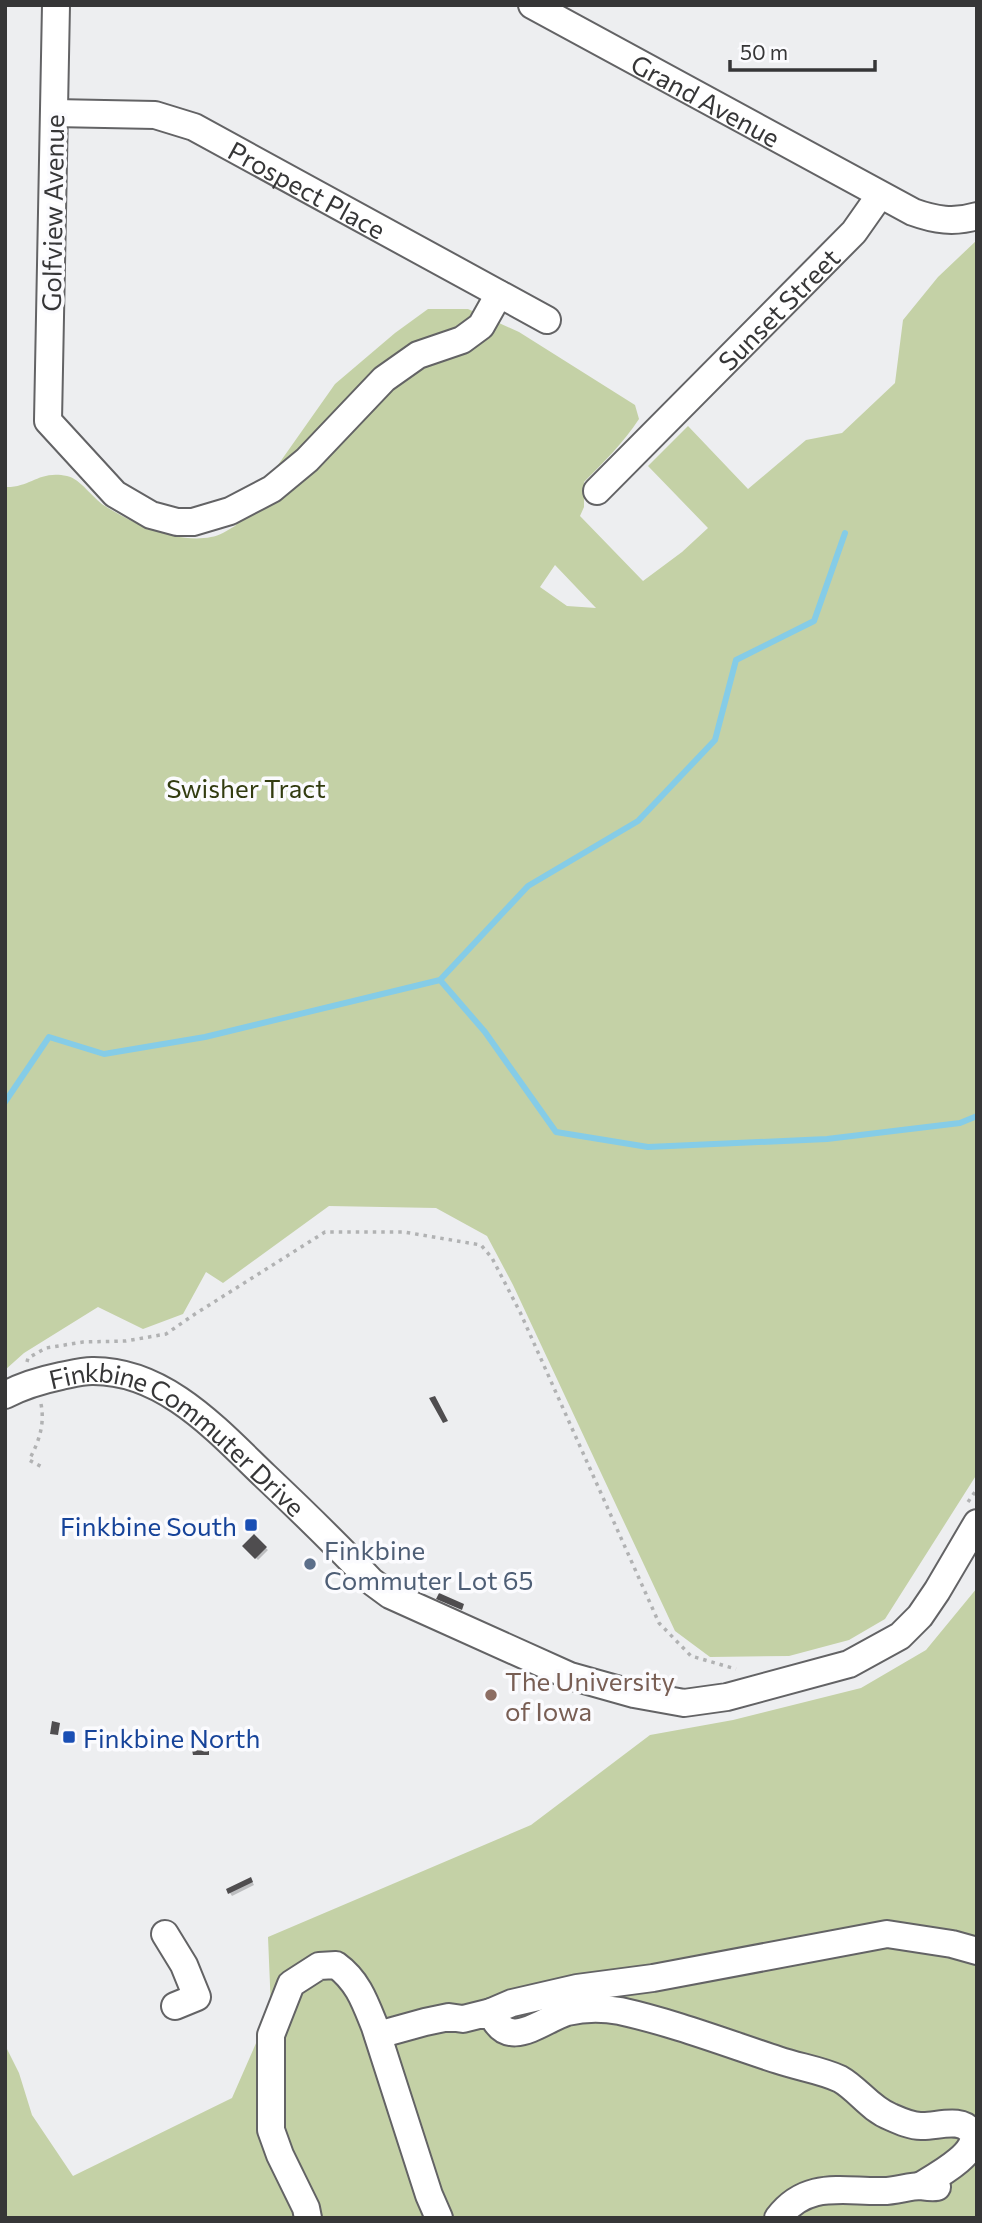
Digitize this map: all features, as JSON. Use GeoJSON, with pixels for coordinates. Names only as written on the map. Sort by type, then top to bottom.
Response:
{"type":"FeatureCollection","features":[{"type":"Feature","properties":{"kind":"street","name":"Golfview Avenue"},"geometry":{"type":"LineString","coordinates":[[56,5],[48,421],[115,494],[151,515],[177,522],[193,522],[230,511],[272,489],[307,460],[384,379],[418,355],[462,340],[481,326],[499,294]]}},
{"type":"Feature","properties":{"kind":"street","name":"Grand Avenue"},"geometry":{"type":"LineString","coordinates":[[532,5],[880,195]]}},
{"type":"Feature","properties":{"kind":"street","name":"Prospect Place"},"geometry":{"type":"LineString","coordinates":[[54,113],[133,113],[175,120],[194,127],[547,320]]}},
{"type":"Feature","properties":{"kind":"street"},"geometry":{"type":"LineString","coordinates":[[880,195],[929,218],[957,221],[977,216]]}},
{"type":"Feature","properties":{"kind":"street","name":"Sunset Street"},"geometry":{"type":"LineString","coordinates":[[597,491],[854,232],[880,195]]}},
{"type":"Feature","properties":{"kind":"street","name":"Finkbine Commuter Drive"},"geometry":{"type":"LineString","coordinates":[[23,1392],[91,1371],[141,1379],[161,1388],[184,1402],[256,1467],[371,1581],[390,1595],[570,1676],[684,1703],[727,1697],[849,1664],[900,1636],[920,1616],[937,1591],[970,1516]]}},
{"type":"Feature","properties":{"kind":"street"},"geometry":{"type":"LineString","coordinates":[[165,1934],[184,1965],[197,1997],[175,2007]]}},
{"type":"Feature","properties":{"kind":"street"},"geometry":{"type":"LineString","coordinates":[[378,2035],[449,2017],[463,2019],[512,2003],[576,1988],[653,1978],[887,1934],[952,1944],[977,1951]]}},
{"type":"Feature","properties":{"kind":"street"},"geometry":{"type":"LineString","coordinates":[[308,2218],[306,2207],[280,2155],[271,2130],[271,2035],[291,1984],[319,1966],[336,1965],[350,1975],[365,2001],[439,2218]]}},
{"type":"Feature","properties":{"kind":"street"},"geometry":{"type":"LineString","coordinates":[[491,2012],[495,2023],[501,2029],[513,2033],[567,2012],[600,2009],[618,2011],[684,2029],[841,2080],[873,2107],[901,2121],[920,2126],[949,2123],[964,2126],[972,2134],[974,2142],[968,2153],[920,2186]]}},
{"type":"Feature","properties":{"kind":"street"},"geometry":{"type":"LineString","coordinates":[[778,2218],[788,2205],[820,2191],[879,2191],[920,2186],[934,2189],[977,2164]]}},
{"type":"Feature","properties":{"kind":"path"},"geometry":{"type":"LineString","coordinates":[[42,1467],[29,1460],[41,1431],[44,1417],[41,1404],[23,1392],[28,1358],[46,1348],[83,1342],[126,1341],[166,1334],[325,1232],[404,1232],[481,1245],[492,1258],[520,1312],[659,1623],[691,1656],[734,1669],[746,1668]]}},
{"type":"Feature","properties":{"kind":"path"},"geometry":{"type":"LineString","coordinates":[[970,1516],[977,1489]]}},
{"type":"Feature","properties":{"kind":"green space","name":"Swisher Tract"},"geometry":{"type":"Polygon","coordinates":[[[977,240],[977,1474],[885,1619],[849,1640],[789,1656],[710,1657],[675,1631],[513,1285],[487,1236],[436,1208],[329,1206],[223,1283],[206,1272],[183,1314],[143,1329],[98,1307],[24,1353],[5,1370],[5,487],[22,485],[49,475],[67,476],[77,481],[105,506],[142,526],[184,538],[217,535],[235,526],[335,384],[428,309],[468,309],[519,332],[635,405],[639,419],[620,444],[584,482],[584,507],[580,516],[643,581],[682,552],[708,528],[648,466],[688,426],[748,489],[806,440],[842,433],[895,383],[903,320],[938,277],[977,240]],[[555,565],[540,587],[567,606],[596,608],[555,565]]]}},
{"type":"Feature","properties":{"kind":"green space"},"geometry":{"type":"Polygon","coordinates":[[[977,1588],[977,2218],[5,2218],[5,2045],[19,2073],[32,2115],[73,2176],[232,2098],[271,2009],[268,1937],[531,1825],[650,1735],[733,1720],[861,1688],[926,1650],[977,1588]]]}},
{"type":"Feature","properties":{"kind":"building"},"geometry":{"type":"Polygon","coordinates":[[[435,1396],[448,1421],[443,1423],[429,1398],[435,1396]]]}},
{"type":"Feature","properties":{"kind":"building"},"geometry":{"type":"Polygon","coordinates":[[[254,1534],[267,1547],[255,1559],[242,1546],[254,1534]]]}},
{"type":"Feature","properties":{"kind":"building"},"geometry":{"type":"Polygon","coordinates":[[[439,1593],[464,1604],[462,1610],[436,1599],[439,1593]]]}},
{"type":"Feature","properties":{"kind":"building"},"geometry":{"type":"Polygon","coordinates":[[[52,1721],[60,1723],[58,1735],[50,1734],[52,1721]]]}},
{"type":"Feature","properties":{"kind":"building"},"geometry":{"type":"Polygon","coordinates":[[[192,1750],[209,1751],[209,1755],[193,1755],[192,1750]]]}},
{"type":"Feature","properties":{"kind":"building"},"geometry":{"type":"Polygon","coordinates":[[[251,1877],[253,1882],[228,1894],[226,1889],[251,1877]]]}},
{"type":"Feature","properties":{"kind":"waterway"},"geometry":{"type":"LineString","coordinates":[[440,980],[528,886],[638,821],[715,740],[736,660],[814,621],[845,533]]}},
{"type":"Feature","properties":{"kind":"waterway"},"geometry":{"type":"LineString","coordinates":[[5,1102],[49,1037],[104,1054],[205,1037],[440,980],[485,1032],[556,1132],[648,1147],[827,1139],[960,1123],[977,1116]]}},
{"type":"Feature","properties":{"kind":"place","name":"Finkbine South"},"geometry":{"type":"Point","coordinates":[251,1525]}},
{"type":"Feature","properties":{"kind":"place","name":"Finkbine Commuter Lot 65"},"geometry":{"type":"Point","coordinates":[310,1564]}},
{"type":"Feature","properties":{"kind":"place","name":"The University of Iowa"},"geometry":{"type":"Point","coordinates":[491,1695]}},
{"type":"Feature","properties":{"kind":"place","name":"Finkbine North"},"geometry":{"type":"Point","coordinates":[69,1737]}}]}
